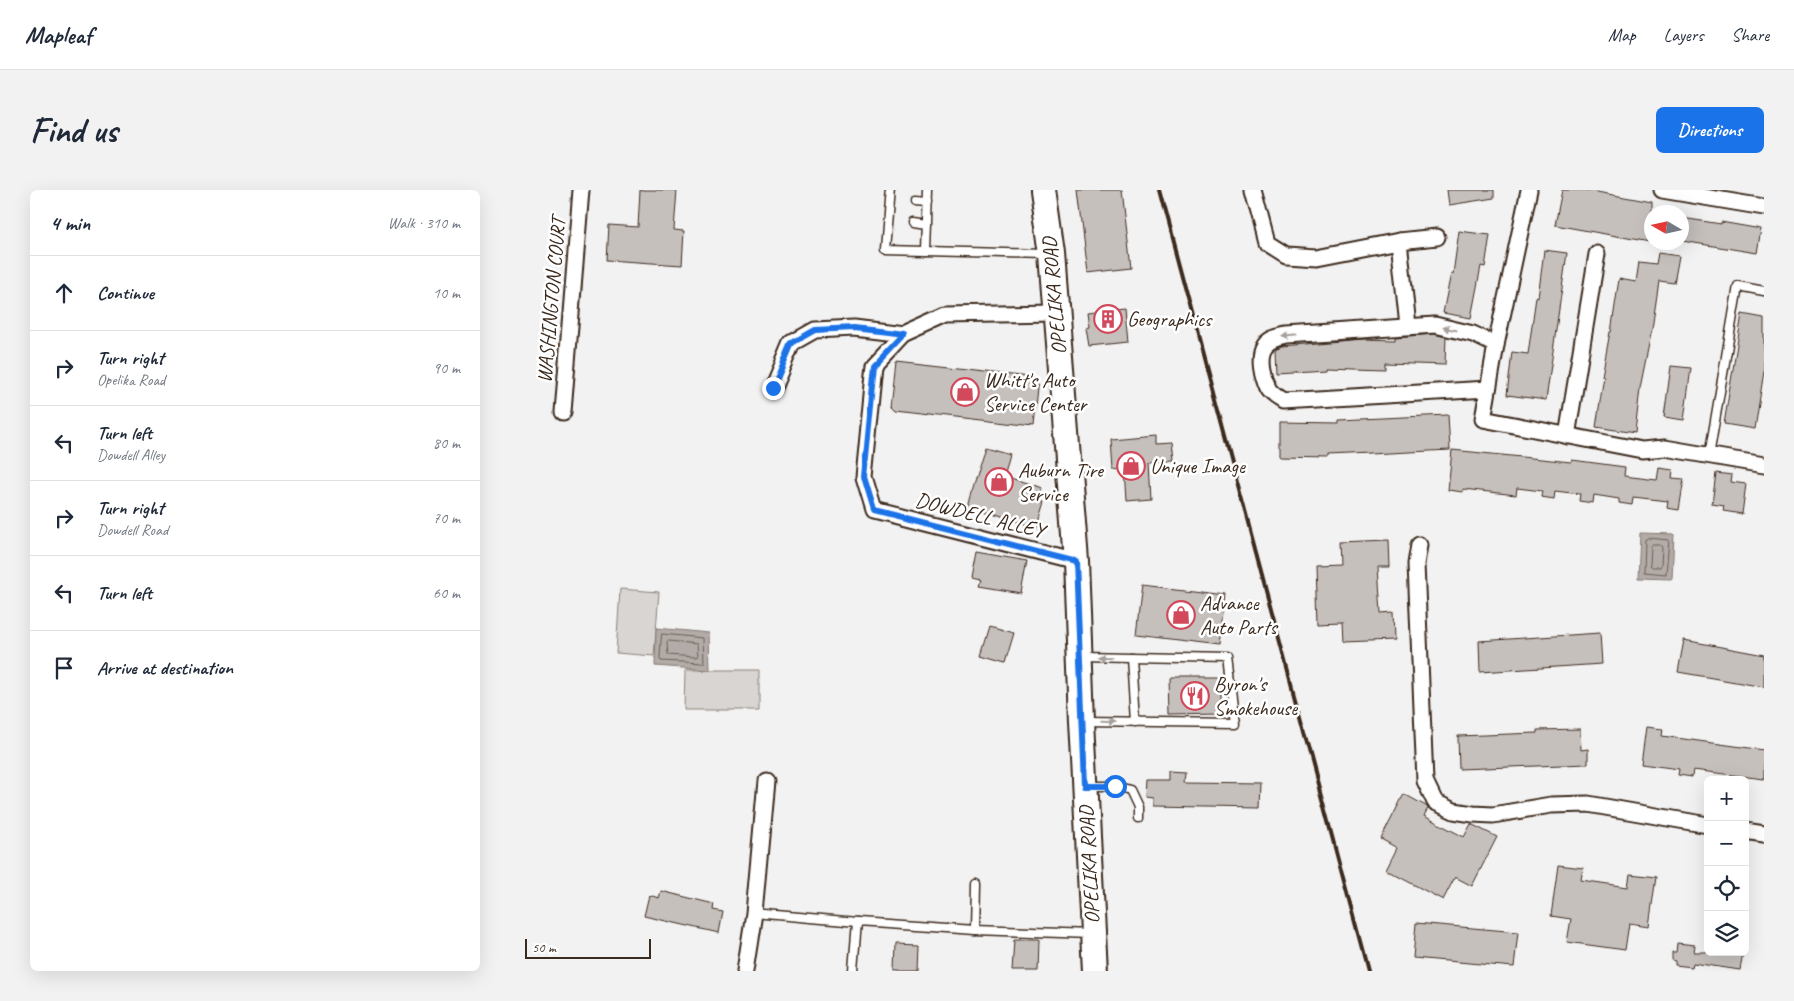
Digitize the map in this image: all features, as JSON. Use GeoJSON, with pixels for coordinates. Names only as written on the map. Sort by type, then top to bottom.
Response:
{"type":"FeatureCollection","features":[{"type":"Feature","properties":{"kind":"main road","name":"OPELIKA ROAD"},"geometry":{"type":"LineString","coordinates":[[1043,190],[1052,254],[1076,561],[1095,971]]}},
{"type":"Feature","properties":{"kind":"street","name":"WASHINGTON COURT"},"geometry":{"type":"LineString","coordinates":[[563,412],[581,190]]}},
{"type":"Feature","properties":{"kind":"street"},"geometry":{"type":"LineString","coordinates":[[1253,190],[1267,243],[1286,255],[1317,257],[1399,241],[1437,237]]}},
{"type":"Feature","properties":{"kind":"street"},"geometry":{"type":"LineString","coordinates":[[1529,190],[1496,345],[1483,419],[1642,450],[1665,448],[1764,466]]}},
{"type":"Feature","properties":{"kind":"street"},"geometry":{"type":"LineString","coordinates":[[1662,190],[1764,207]]}},
{"type":"Feature","properties":{"kind":"street"},"geometry":{"type":"LineString","coordinates":[[1399,241],[1408,326]]}},
{"type":"Feature","properties":{"kind":"street"},"geometry":{"type":"LineString","coordinates":[[1567,436],[1597,254]]}},
{"type":"Feature","properties":{"kind":"street"},"geometry":{"type":"LineString","coordinates":[[773,388],[792,343],[815,330],[854,328],[903,334],[945,315],[1056,313]]}},
{"type":"Feature","properties":{"kind":"street"},"geometry":{"type":"LineString","coordinates":[[1488,389],[1283,401],[1268,388],[1261,357],[1264,345],[1273,338],[1384,330],[1408,326],[1435,325],[1473,334],[1496,345]]}},
{"type":"Feature","properties":{"kind":"street","name":"DOWDELL ALLEY"},"geometry":{"type":"LineString","coordinates":[[903,334],[875,364],[864,477],[874,510],[1076,561]]}},
{"type":"Feature","properties":{"kind":"street"},"geometry":{"type":"LineString","coordinates":[[1418,545],[1416,564],[1426,782],[1435,802],[1454,811],[1493,815],[1551,805],[1588,804],[1704,823]]}},
{"type":"Feature","properties":{"kind":"street"},"geometry":{"type":"LineString","coordinates":[[745,971],[754,913],[766,781]]}},
{"type":"Feature","properties":{"kind":"street"},"geometry":{"type":"LineString","coordinates":[[1749,832],[1764,834]]}},
{"type":"Feature","properties":{"kind":"lane"},"geometry":{"type":"LineString","coordinates":[[890,190],[893,200],[885,250],[1052,254]]}},
{"type":"Feature","properties":{"kind":"lane"},"geometry":{"type":"LineString","coordinates":[[926,251],[928,190]]}},
{"type":"Feature","properties":{"kind":"lane"},"geometry":{"type":"LineString","coordinates":[[915,202],[928,202]]}},
{"type":"Feature","properties":{"kind":"lane"},"geometry":{"type":"LineString","coordinates":[[913,222],[927,224]]}},
{"type":"Feature","properties":{"kind":"lane"},"geometry":{"type":"LineString","coordinates":[[1709,456],[1738,286],[1764,291]]}},
{"type":"Feature","properties":{"kind":"lane"},"geometry":{"type":"LineString","coordinates":[[1079,656],[1227,659],[1235,723],[1082,721]]}},
{"type":"Feature","properties":{"kind":"lane"},"geometry":{"type":"LineString","coordinates":[[1131,657],[1135,722]]}},
{"type":"Feature","properties":{"kind":"lane"},"geometry":{"type":"LineString","coordinates":[[1085,786],[1115,786],[1130,790],[1138,807],[1138,818]]}},
{"type":"Feature","properties":{"kind":"lane"},"geometry":{"type":"LineString","coordinates":[[975,930],[976,884]]}},
{"type":"Feature","properties":{"kind":"lane"},"geometry":{"type":"LineString","coordinates":[[754,913],[975,930],[1093,934]]}},
{"type":"Feature","properties":{"kind":"lane"},"geometry":{"type":"LineString","coordinates":[[853,970],[857,922]]}},
{"type":"Feature","properties":{"kind":"shaded area"},"geometry":{"type":"Polygon","coordinates":[[[620,589],[659,592],[654,656],[616,653],[620,589]]]}},
{"type":"Feature","properties":{"kind":"shaded area"},"geometry":{"type":"Polygon","coordinates":[[[685,670],[759,670],[759,710],[684,710],[685,670]]]}},
{"type":"Feature","properties":{"kind":"water"},"geometry":{"type":"Polygon","coordinates":[[[1640,533],[1674,534],[1672,579],[1638,578],[1640,533]]]}},
{"type":"Feature","properties":{"kind":"water"},"geometry":{"type":"Polygon","coordinates":[[[656,628],[709,633],[710,670],[655,666],[656,628]]]}},
{"type":"Feature","properties":{"kind":"building"},"geometry":{"type":"Polygon","coordinates":[[[640,190],[677,190],[674,230],[684,231],[682,265],[607,260],[609,225],[638,227],[640,190]]]}},
{"type":"Feature","properties":{"kind":"building"},"geometry":{"type":"Polygon","coordinates":[[[1078,190],[1122,190],[1131,268],[1088,273],[1078,190]]]}},
{"type":"Feature","properties":{"kind":"building"},"geometry":{"type":"Polygon","coordinates":[[[1447,190],[1494,190],[1494,198],[1449,205],[1447,190]]]}},
{"type":"Feature","properties":{"kind":"building"},"geometry":{"type":"Polygon","coordinates":[[[1562,190],[1586,190],[1652,202],[1652,205],[1644,205],[1644,241],[1555,225],[1562,190]]]}},
{"type":"Feature","properties":{"kind":"building"},"geometry":{"type":"Polygon","coordinates":[[[1689,219],[1761,229],[1757,253],[1689,242],[1689,219]]]}},
{"type":"Feature","properties":{"kind":"building"},"geometry":{"type":"Polygon","coordinates":[[[1459,231],[1490,235],[1485,267],[1481,266],[1471,318],[1443,313],[1451,273],[1453,274],[1459,231]]]}},
{"type":"Feature","properties":{"kind":"building"},"geometry":{"type":"Polygon","coordinates":[[[1544,250],[1567,253],[1546,400],[1507,395],[1512,352],[1528,354],[1544,250]]]}},
{"type":"Feature","properties":{"kind":"building"},"geometry":{"type":"Polygon","coordinates":[[[1658,253],[1679,256],[1674,283],[1659,281],[1640,388],[1635,433],[1596,427],[1604,376],[1602,376],[1619,279],[1636,282],[1639,262],[1656,264],[1658,253]]]}},
{"type":"Feature","properties":{"kind":"building","name":"Geographics"},"geometry":{"type":"Polygon","coordinates":[[[1125,308],[1128,342],[1089,346],[1086,328],[1090,327],[1088,312],[1125,308]]]}},
{"type":"Feature","properties":{"kind":"building"},"geometry":{"type":"Polygon","coordinates":[[[1742,314],[1764,318],[1764,371],[1755,429],[1724,424],[1742,314]]]}},
{"type":"Feature","properties":{"kind":"building"},"geometry":{"type":"Polygon","coordinates":[[[1434,334],[1446,337],[1445,365],[1385,363],[1385,369],[1326,367],[1326,369],[1276,372],[1275,349],[1282,346],[1363,339],[1395,340],[1395,337],[1434,334]]]}},
{"type":"Feature","properties":{"kind":"building","name":"Whitt's Auto Service Center"},"geometry":{"type":"Polygon","coordinates":[[[896,362],[1038,378],[1033,426],[896,410],[891,405],[896,362]]]}},
{"type":"Feature","properties":{"kind":"building"},"geometry":{"type":"Polygon","coordinates":[[[1671,366],[1691,368],[1684,420],[1664,417],[1671,366]]]}},
{"type":"Feature","properties":{"kind":"building"},"geometry":{"type":"Polygon","coordinates":[[[1448,415],[1450,450],[1329,456],[1329,458],[1279,457],[1279,422],[1338,423],[1338,420],[1448,415]]]}},
{"type":"Feature","properties":{"kind":"building","name":"Unique Image"},"geometry":{"type":"Polygon","coordinates":[[[1156,435],[1156,444],[1172,443],[1174,462],[1149,463],[1151,499],[1127,501],[1125,469],[1113,470],[1111,439],[1156,435]]]}},
{"type":"Feature","properties":{"kind":"building","name":"Auburn Tire Service"},"geometry":{"type":"Polygon","coordinates":[[[985,447],[1010,454],[1004,476],[1043,488],[1039,501],[1045,502],[1037,528],[967,506],[985,447]]]}},
{"type":"Feature","properties":{"kind":"building"},"geometry":{"type":"Polygon","coordinates":[[[1452,450],[1571,462],[1572,460],[1625,467],[1624,476],[1657,480],[1659,468],[1673,470],[1672,478],[1684,479],[1679,510],[1667,508],[1668,501],[1633,497],[1632,505],[1619,503],[1619,499],[1594,495],[1593,503],[1579,501],[1580,494],[1555,491],[1554,499],[1541,497],[1542,491],[1517,488],[1516,495],[1463,489],[1463,492],[1448,490],[1452,450]]]}},
{"type":"Feature","properties":{"kind":"building"},"geometry":{"type":"Polygon","coordinates":[[[1716,473],[1732,475],[1731,482],[1746,484],[1742,514],[1723,511],[1724,506],[1712,504],[1716,473]]]}},
{"type":"Feature","properties":{"kind":"building"},"geometry":{"type":"Polygon","coordinates":[[[1389,540],[1390,567],[1378,567],[1381,613],[1393,612],[1394,640],[1343,642],[1342,622],[1317,623],[1315,565],[1339,564],[1338,542],[1389,540]]]}},
{"type":"Feature","properties":{"kind":"building"},"geometry":{"type":"Polygon","coordinates":[[[976,552],[1027,561],[1021,593],[979,586],[981,580],[971,578],[976,552]]]}},
{"type":"Feature","properties":{"kind":"building","name":"Advance Auto Parts"},"geometry":{"type":"Polygon","coordinates":[[[1142,585],[1226,595],[1220,645],[1136,635],[1142,585]]]}},
{"type":"Feature","properties":{"kind":"building"},"geometry":{"type":"Polygon","coordinates":[[[990,626],[1014,633],[1005,663],[981,656],[990,626]]]}},
{"type":"Feature","properties":{"kind":"building"},"geometry":{"type":"Polygon","coordinates":[[[1600,633],[1602,664],[1480,672],[1479,641],[1600,633]]]}},
{"type":"Feature","properties":{"kind":"building"},"geometry":{"type":"Polygon","coordinates":[[[1684,640],[1764,655],[1764,687],[1678,672],[1684,640]]]}},
{"type":"Feature","properties":{"kind":"building","name":"Byron's Smokehouse"},"geometry":{"type":"Polygon","coordinates":[[[1169,678],[1220,678],[1220,714],[1170,715],[1169,678]]]}},
{"type":"Feature","properties":{"kind":"building"},"geometry":{"type":"Polygon","coordinates":[[[1646,727],[1663,729],[1662,736],[1764,750],[1764,779],[1693,770],[1692,777],[1678,775],[1679,769],[1641,764],[1646,727]]]}},
{"type":"Feature","properties":{"kind":"building"},"geometry":{"type":"Polygon","coordinates":[[[1580,729],[1581,750],[1588,749],[1588,764],[1459,769],[1458,736],[1537,733],[1537,730],[1580,729]]]}},
{"type":"Feature","properties":{"kind":"building"},"geometry":{"type":"Polygon","coordinates":[[[1171,771],[1187,772],[1186,782],[1261,783],[1260,808],[1153,806],[1153,798],[1145,797],[1146,780],[1171,780],[1171,771]]]}},
{"type":"Feature","properties":{"kind":"building"},"geometry":{"type":"Polygon","coordinates":[[[1404,794],[1428,808],[1424,816],[1464,837],[1471,824],[1497,837],[1472,886],[1455,877],[1443,900],[1386,870],[1397,848],[1381,839],[1404,794]]]}},
{"type":"Feature","properties":{"kind":"building"},"geometry":{"type":"Polygon","coordinates":[[[1558,865],[1583,868],[1581,880],[1628,887],[1630,874],[1656,877],[1649,926],[1629,923],[1625,950],[1567,942],[1571,919],[1551,916],[1558,865]]]}},
{"type":"Feature","properties":{"kind":"building"},"geometry":{"type":"Polygon","coordinates":[[[661,891],[714,904],[713,910],[723,912],[719,933],[644,916],[649,895],[659,898],[661,891]]]}},
{"type":"Feature","properties":{"kind":"building"},"geometry":{"type":"Polygon","coordinates":[[[1416,923],[1518,932],[1514,967],[1413,958],[1416,923]]]}},
{"type":"Feature","properties":{"kind":"building"},"geometry":{"type":"Polygon","coordinates":[[[1014,939],[1039,939],[1038,971],[1012,971],[1014,939]]]}},
{"type":"Feature","properties":{"kind":"building"},"geometry":{"type":"Polygon","coordinates":[[[1677,943],[1695,945],[1694,952],[1704,952],[1704,956],[1742,956],[1740,970],[1693,963],[1692,967],[1675,965],[1675,961],[1672,960],[1672,952],[1676,952],[1677,943]]]}},
{"type":"Feature","properties":{"kind":"building"},"geometry":{"type":"Polygon","coordinates":[[[896,944],[918,945],[917,971],[895,971],[896,944]]]}},
{"type":"Feature","properties":{"kind":"railway"},"geometry":{"type":"LineString","coordinates":[[1159,190],[1368,971]]}},
{"type":"Feature","properties":{"kind":"place","name":"Geographics"},"geometry":{"type":"Point","coordinates":[1108,319]}},
{"type":"Feature","properties":{"kind":"place","name":"Whitt's Auto Service Center"},"geometry":{"type":"Point","coordinates":[965,392]}},
{"type":"Feature","properties":{"kind":"place","name":"Unique Image"},"geometry":{"type":"Point","coordinates":[1131,466]}},
{"type":"Feature","properties":{"kind":"place","name":"Auburn Tire Service"},"geometry":{"type":"Point","coordinates":[999,482]}},
{"type":"Feature","properties":{"kind":"place","name":"Advance Auto Parts"},"geometry":{"type":"Point","coordinates":[1181,615]}},
{"type":"Feature","properties":{"kind":"place","name":"Byron's Smokehouse"},"geometry":{"type":"Point","coordinates":[1195,696]}},
{"type":"Feature","properties":{"kind":"route"},"geometry":{"type":"LineString","coordinates":[[773,388],[792,343],[815,330],[854,328],[903,334],[875,364],[864,477],[874,510],[1076,561],[1085,786],[1115,786]]}}]}
